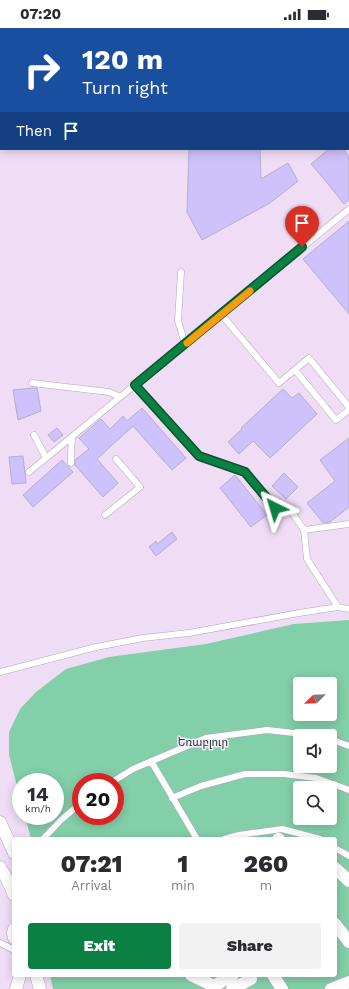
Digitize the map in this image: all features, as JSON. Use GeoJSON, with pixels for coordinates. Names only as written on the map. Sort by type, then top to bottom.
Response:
{"type":"FeatureCollection","features":[{"type":"Feature","properties":{"kind":"street"},"geometry":{"type":"LineString","coordinates":[[0,822],[12,849]]}},
{"type":"Feature","properties":{"kind":"street"},"geometry":{"type":"LineString","coordinates":[[0,867],[12,890]]}},
{"type":"Feature","properties":{"kind":"street"},"geometry":{"type":"LineString","coordinates":[[337,870],[349,881]]}},
{"type":"Feature","properties":{"kind":"street"},"geometry":{"type":"LineString","coordinates":[[337,927],[349,942]]}},
{"type":"Feature","properties":{"kind":"street"},"geometry":{"type":"LineString","coordinates":[[16,989],[19,977]]}},
{"type":"Feature","properties":{"kind":"street"},"geometry":{"type":"LineString","coordinates":[[37,977],[40,989]]}},
{"type":"Feature","properties":{"kind":"street"},"geometry":{"type":"LineString","coordinates":[[195,977],[215,987],[230,977]]}},
{"type":"Feature","properties":{"kind":"street"},"geometry":{"type":"LineString","coordinates":[[232,989],[251,979],[250,977]]}},
{"type":"Feature","properties":{"kind":"street"},"geometry":{"type":"LineString","coordinates":[[274,977],[282,989]]}},
{"type":"Feature","properties":{"kind":"street"},"geometry":{"type":"LineString","coordinates":[[331,989],[349,982]]}},
{"type":"Feature","properties":{"kind":"lane"},"geometry":{"type":"LineString","coordinates":[[29,472],[349,209]]}},
{"type":"Feature","properties":{"kind":"lane"},"geometry":{"type":"LineString","coordinates":[[181,272],[178,321],[185,344]]}},
{"type":"Feature","properties":{"kind":"lane"},"geometry":{"type":"LineString","coordinates":[[221,314],[279,383],[309,358],[349,406]]}},
{"type":"Feature","properties":{"kind":"lane"},"geometry":{"type":"LineString","coordinates":[[295,370],[336,420],[349,410]]}},
{"type":"Feature","properties":{"kind":"lane"},"geometry":{"type":"LineString","coordinates":[[32,383],[109,392],[120,397]]}},
{"type":"Feature","properties":{"kind":"lane"},"geometry":{"type":"LineString","coordinates":[[135,385],[199,456],[245,472],[275,508],[290,510],[304,530],[307,559],[338,607]]}},
{"type":"Feature","properties":{"kind":"lane"},"geometry":{"type":"LineString","coordinates":[[34,436],[46,458]]}},
{"type":"Feature","properties":{"kind":"lane"},"geometry":{"type":"LineString","coordinates":[[71,463],[72,437]]}},
{"type":"Feature","properties":{"kind":"lane"},"geometry":{"type":"LineString","coordinates":[[105,515],[140,488],[116,460]]}},
{"type":"Feature","properties":{"kind":"lane"},"geometry":{"type":"LineString","coordinates":[[304,530],[349,524]]}},
{"type":"Feature","properties":{"kind":"lane"},"geometry":{"type":"LineString","coordinates":[[0,672],[119,642],[143,638],[189,634],[338,607],[349,609]]}},
{"type":"Feature","properties":{"kind":"lane"},"geometry":{"type":"LineString","coordinates":[[124,775],[133,769],[206,738],[267,730],[293,733]]}},
{"type":"Feature","properties":{"kind":"lane"},"geometry":{"type":"LineString","coordinates":[[337,742],[349,746]]}},
{"type":"Feature","properties":{"kind":"lane"},"geometry":{"type":"LineString","coordinates":[[151,761],[196,837]]}},
{"type":"Feature","properties":{"kind":"lane"},"geometry":{"type":"LineString","coordinates":[[172,798],[201,786],[245,774],[284,774],[316,778],[349,790]]}},
{"type":"Feature","properties":{"kind":"lane"},"geometry":{"type":"LineString","coordinates":[[45,837],[61,820],[72,811]]}},
{"type":"Feature","properties":{"kind":"lane"},"geometry":{"type":"LineString","coordinates":[[231,837],[238,835],[293,837]]}},
{"type":"Feature","properties":{"kind":"lane"},"geometry":{"type":"LineString","coordinates":[[337,849],[349,856]]}},
{"type":"Feature","properties":{"kind":"lane"},"geometry":{"type":"LineString","coordinates":[[0,943],[12,949]]}},
{"type":"Feature","properties":{"kind":"green space","name":"Եռաբլուր"},"geometry":{"type":"Polygon","coordinates":[[[349,620],[349,989],[53,989],[50,977],[337,977],[337,837],[30,837],[27,825],[64,825],[64,773],[14,773],[9,755],[9,732],[20,709],[36,692],[66,669],[109,657],[206,644],[294,624],[349,620]]]}},
{"type":"Feature","properties":{"kind":"building"},"geometry":{"type":"Polygon","coordinates":[[[189,150],[260,150],[261,179],[288,163],[298,181],[270,203],[202,240],[187,212],[189,150]]]}},
{"type":"Feature","properties":{"kind":"building"},"geometry":{"type":"Polygon","coordinates":[[[328,150],[344,150],[349,156],[349,200],[344,204],[311,164],[328,150]]]}},
{"type":"Feature","properties":{"kind":"building"},"geometry":{"type":"Polygon","coordinates":[[[349,221],[349,314],[303,259],[349,221]]]}},
{"type":"Feature","properties":{"kind":"building"},"geometry":{"type":"Polygon","coordinates":[[[37,388],[41,411],[18,420],[13,390],[37,388]]]}},
{"type":"Feature","properties":{"kind":"building"},"geometry":{"type":"Polygon","coordinates":[[[283,389],[292,398],[299,393],[317,414],[270,458],[253,441],[239,454],[228,442],[283,389]]]}},
{"type":"Feature","properties":{"kind":"building"},"geometry":{"type":"Polygon","coordinates":[[[142,408],[186,458],[172,470],[133,426],[97,459],[118,483],[103,497],[75,465],[75,460],[89,449],[79,438],[101,419],[110,429],[123,416],[127,421],[142,408]]]}},
{"type":"Feature","properties":{"kind":"building"},"geometry":{"type":"Polygon","coordinates":[[[57,428],[63,435],[54,442],[48,435],[57,428]]]}},
{"type":"Feature","properties":{"kind":"building"},"geometry":{"type":"Polygon","coordinates":[[[349,438],[349,507],[330,522],[323,523],[307,503],[335,481],[320,460],[349,438]]]}},
{"type":"Feature","properties":{"kind":"building"},"geometry":{"type":"Polygon","coordinates":[[[23,456],[26,483],[12,484],[9,457],[23,456]]]}},
{"type":"Feature","properties":{"kind":"building"},"geometry":{"type":"Polygon","coordinates":[[[62,460],[73,472],[33,507],[23,495],[62,460]]]}},
{"type":"Feature","properties":{"kind":"building"},"geometry":{"type":"Polygon","coordinates":[[[284,473],[298,487],[286,499],[272,486],[284,473]]]}},
{"type":"Feature","properties":{"kind":"building"},"geometry":{"type":"Polygon","coordinates":[[[235,475],[267,515],[251,527],[220,488],[235,475]]]}},
{"type":"Feature","properties":{"kind":"building"},"geometry":{"type":"Polygon","coordinates":[[[172,532],[177,539],[156,556],[149,547],[156,541],[157,544],[172,532]]]}},
{"type":"Feature","properties":{"kind":"slow traffic"},"geometry":{"type":"LineString","coordinates":[[187,343],[250,291]]}},
{"type":"Feature","properties":{"kind":"route"},"geometry":{"type":"LineString","coordinates":[[275,508],[245,472],[199,456],[135,385],[302,247]]}}]}
